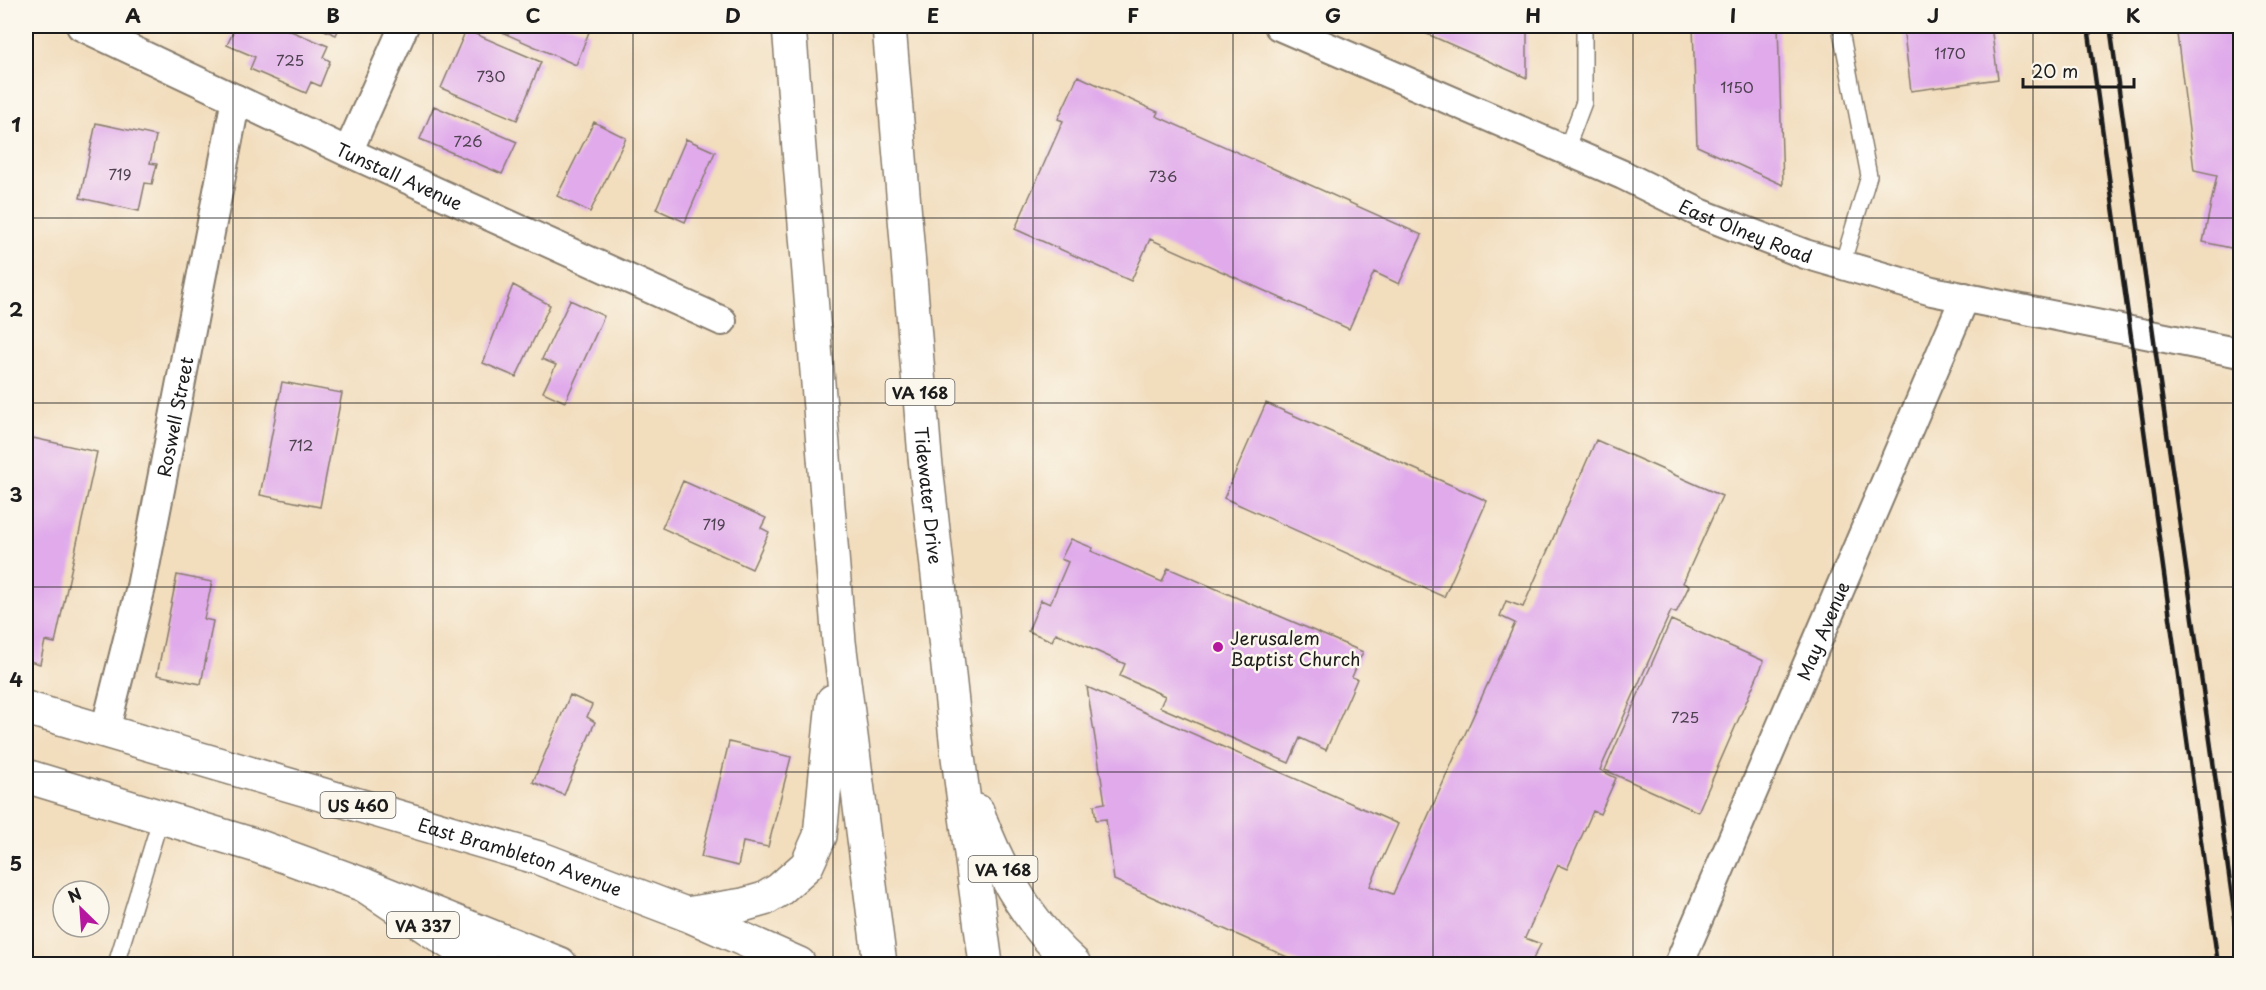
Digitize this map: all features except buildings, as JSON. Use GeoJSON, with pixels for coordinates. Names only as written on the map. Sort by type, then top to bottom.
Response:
{"type":"FeatureCollection","features":[{"type":"Feature","properties":{"kind":"main road"},"geometry":{"type":"LineString","coordinates":[[789,26],[839,642],[880,964]]}},
{"type":"Feature","properties":{"kind":"main road","name":"Tidewater Drive"},"geometry":{"type":"LineString","coordinates":[[889,26],[925,457],[958,757],[986,964]]}},
{"type":"Feature","properties":{"kind":"main road"},"geometry":{"type":"LineString","coordinates":[[686,914],[743,905],[764,899],[795,878],[816,851],[820,836],[839,642]]}},
{"type":"Feature","properties":{"kind":"main road","name":"East Brambleton Avenue"},"geometry":{"type":"LineString","coordinates":[[26,708],[539,858],[686,914],[799,964]]}},
{"type":"Feature","properties":{"kind":"main road","name":"VA 168"},"geometry":{"type":"LineString","coordinates":[[958,757],[985,831],[1018,897],[1045,936],[1074,964]]}},
{"type":"Feature","properties":{"kind":"main road"},"geometry":{"type":"LineString","coordinates":[[26,776],[258,846],[364,885],[560,964]]}},
{"type":"Feature","properties":{"kind":"main road","name":"VA 337"},"geometry":{"type":"LineString","coordinates":[[364,885],[482,964]]}},
{"type":"Feature","properties":{"kind":"street","name":"Tunstall Avenue"},"geometry":{"type":"LineString","coordinates":[[81,26],[348,152],[722,321]]}},
{"type":"Feature","properties":{"kind":"street"},"geometry":{"type":"LineString","coordinates":[[348,152],[404,26]]}},
{"type":"Feature","properties":{"kind":"street","name":"East Olney Road"},"geometry":{"type":"LineString","coordinates":[[1279,26],[1566,150],[1702,214],[1805,254],[1932,291],[2241,353]]}},
{"type":"Feature","properties":{"kind":"street","name":"Roswell Street"},"geometry":{"type":"LineString","coordinates":[[105,731],[141,587],[236,99]]}},
{"type":"Feature","properties":{"kind":"street","name":"May Avenue"},"geometry":{"type":"LineString","coordinates":[[1679,964],[1965,297]]}},
{"type":"Feature","properties":{"kind":"lane"},"geometry":{"type":"LineString","coordinates":[[1566,150],[1584,102],[1584,26]]}},
{"type":"Feature","properties":{"kind":"lane"},"geometry":{"type":"LineString","coordinates":[[1840,26],[1869,176],[1842,265]]}},
{"type":"Feature","properties":{"kind":"lane"},"geometry":{"type":"LineString","coordinates":[[116,964],[161,817]]}},
{"type":"Feature","properties":{"kind":"railway"},"geometry":{"type":"LineString","coordinates":[[2088,26],[2218,964]]}},
{"type":"Feature","properties":{"kind":"railway"},"geometry":{"type":"LineString","coordinates":[[2110,26],[2240,954]]}},
{"type":"Feature","properties":{"kind":"place","name":"Jerusalem Baptist Church"},"geometry":{"type":"Point","coordinates":[1218,647]}}]}
